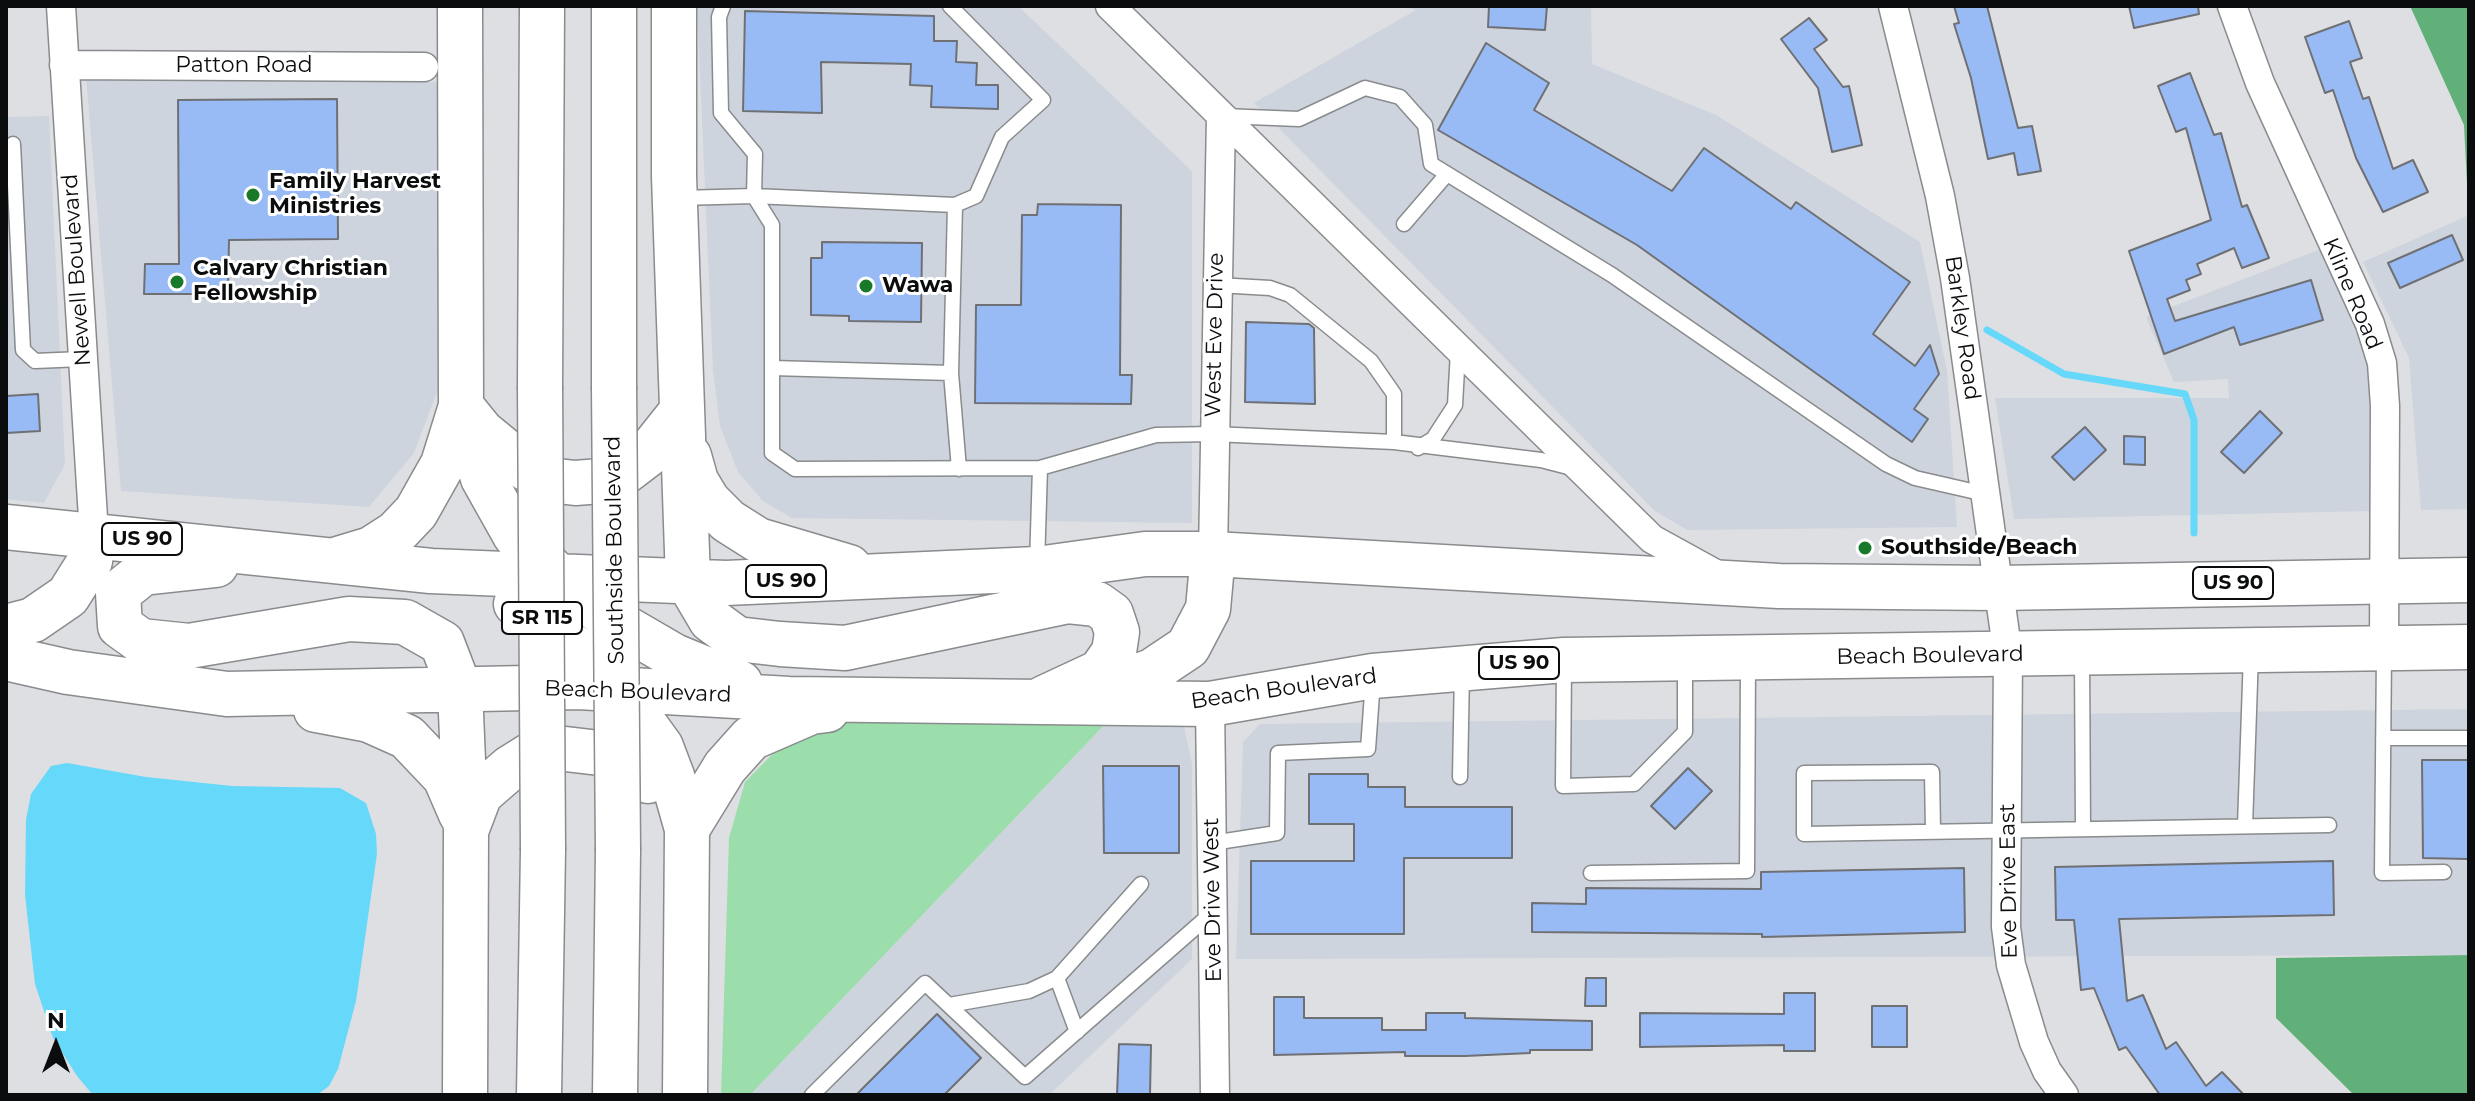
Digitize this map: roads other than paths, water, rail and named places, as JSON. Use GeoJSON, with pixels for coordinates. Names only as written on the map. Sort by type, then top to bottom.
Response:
{"type":"FeatureCollection","features":[{"type":"Feature","properties":{"kind":"highway"},"geometry":{"type":"LineString","coordinates":[[460,6],[461,406],[483,478],[515,535],[607,617],[674,656],[789,699]]}},
{"type":"Feature","properties":{"kind":"highway"},"geometry":{"type":"LineString","coordinates":[[461,148],[477,6]]}},
{"type":"Feature","properties":{"kind":"highway","name":"SR 115"},"geometry":{"type":"LineString","coordinates":[[539,1095],[543,850],[540,386],[542,6]]}},
{"type":"Feature","properties":{"kind":"highway","name":"Southside Boulevard"},"geometry":{"type":"LineString","coordinates":[[614,6],[618,850],[615,1095]]}},
{"type":"Feature","properties":{"kind":"highway"},"geometry":{"type":"LineString","coordinates":[[657,6],[675,187]]}},
{"type":"Feature","properties":{"kind":"highway"},"geometry":{"type":"LineString","coordinates":[[674,6],[675,187],[688,581],[711,620],[737,639],[780,644],[857,646],[1068,601],[1097,604],[1111,614],[1117,632],[1114,652],[1100,672],[1046,704]]}},
{"type":"Feature","properties":{"kind":"highway"},"geometry":{"type":"LineString","coordinates":[[461,406],[482,432],[527,469],[549,480],[575,483],[601,481],[626,471],[647,455],[682,411]]}},
{"type":"Feature","properties":{"kind":"highway"},"geometry":{"type":"LineString","coordinates":[[338,560],[371,549],[396,533],[416,512],[443,464],[461,406]]}},
{"type":"Feature","properties":{"kind":"highway"},"geometry":{"type":"LineString","coordinates":[[682,411],[696,481],[708,501],[728,521],[758,540],[884,577]]}},
{"type":"Feature","properties":{"kind":"highway","name":"US 90"},"geometry":{"type":"LineString","coordinates":[[6,527],[461,573],[688,581],[884,577],[1037,569],[1145,554],[1213,554],[1736,585],[1998,588],[2469,580]]}},
{"type":"Feature","properties":{"kind":"highway"},"geometry":{"type":"LineString","coordinates":[[6,627],[33,620],[68,596],[90,561],[94,534]]}},
{"type":"Feature","properties":{"kind":"highway"},"geometry":{"type":"LineString","coordinates":[[278,553],[206,567],[143,573],[118,593],[120,626],[141,641],[189,646],[349,619],[405,622],[442,643],[460,690],[466,831],[468,1049],[465,1095]]}},
{"type":"Feature","properties":{"kind":"highway"},"geometry":{"type":"LineString","coordinates":[[1046,704],[1152,671],[1188,647],[1208,609],[1213,554]]}},
{"type":"Feature","properties":{"kind":"highway"},"geometry":{"type":"LineString","coordinates":[[461,573],[500,593],[578,650],[619,689],[661,747],[687,829],[685,1095]]}},
{"type":"Feature","properties":{"kind":"highway","name":"Beach Boulevard"},"geometry":{"type":"LineString","coordinates":[[6,658],[68,672],[227,694],[619,689],[925,703],[1210,704],[1373,676],[1564,660],[2469,647]]}},
{"type":"Feature","properties":{"kind":"highway"},"geometry":{"type":"LineString","coordinates":[[227,694],[369,720],[407,737],[445,777],[466,831]]}},
{"type":"Feature","properties":{"kind":"highway"},"geometry":{"type":"LineString","coordinates":[[687,829],[725,767],[751,738],[811,712],[925,703]]}},
{"type":"Feature","properties":{"kind":"highway"},"geometry":{"type":"LineString","coordinates":[[466,831],[480,794],[494,781],[534,753],[557,748],[608,754],[630,766],[666,801],[687,829]]}},
{"type":"Feature","properties":{"kind":"highway"},"geometry":{"type":"LineString","coordinates":[[468,1049],[472,1095]]}},
{"type":"Feature","properties":{"kind":"street","name":"Newell Boulevard"},"geometry":{"type":"LineString","coordinates":[[61,6],[94,534]]}},
{"type":"Feature","properties":{"kind":"street"},"geometry":{"type":"LineString","coordinates":[[1110,6],[1652,539],[1736,585]]}},
{"type":"Feature","properties":{"kind":"street","name":"Barkley Road"},"geometry":{"type":"LineString","coordinates":[[1893,6],[1940,196],[1953,264],[2008,655]]}},
{"type":"Feature","properties":{"kind":"street","name":"Kline Road"},"geometry":{"type":"LineString","coordinates":[[2232,6],[2260,83],[2370,324],[2382,363],[2385,406],[2384,648]]}},
{"type":"Feature","properties":{"kind":"street","name":"Patton Road"},"geometry":{"type":"LineString","coordinates":[[64,65],[424,67]]}},
{"type":"Feature","properties":{"kind":"street","name":"West Eve Drive"},"geometry":{"type":"LineString","coordinates":[[1213,554],[1221,116]]}},
{"type":"Feature","properties":{"kind":"street","name":"Eve Drive East"},"geometry":{"type":"LineString","coordinates":[[2008,655],[2006,927],[2011,965],[2034,1042],[2047,1071],[2064,1095]]}},
{"type":"Feature","properties":{"kind":"street","name":"Eve Drive West"},"geometry":{"type":"LineString","coordinates":[[1210,704],[1215,1095]]}},
{"type":"Feature","properties":{"kind":"lane"},"geometry":{"type":"LineString","coordinates":[[723,6],[719,17],[721,113],[755,154],[754,196],[772,225],[772,453],[795,469],[1040,468],[1156,435],[1213,434],[1394,442],[1418,448],[1541,460],[1587,475]]}},
{"type":"Feature","properties":{"kind":"lane"},"geometry":{"type":"LineString","coordinates":[[675,187],[754,196],[955,205],[976,196],[1002,137],[1043,100],[950,6]]}},
{"type":"Feature","properties":{"kind":"lane"},"geometry":{"type":"LineString","coordinates":[[1221,116],[1299,119],[1365,88],[1400,97],[1425,125],[1431,164],[1612,275],[1886,464],[1915,478],[1985,494]]}},
{"type":"Feature","properties":{"kind":"lane"},"geometry":{"type":"LineString","coordinates":[[13,144],[23,350],[35,361],[82,359]]}},
{"type":"Feature","properties":{"kind":"lane"},"geometry":{"type":"LineString","coordinates":[[1404,224],[1447,174]]}},
{"type":"Feature","properties":{"kind":"lane"},"geometry":{"type":"LineString","coordinates":[[955,205],[951,373],[959,469]]}},
{"type":"Feature","properties":{"kind":"lane"},"geometry":{"type":"LineString","coordinates":[[1217,285],[1270,288],[1290,295],[1371,361],[1394,394],[1394,442]]}},
{"type":"Feature","properties":{"kind":"lane"},"geometry":{"type":"LineString","coordinates":[[1418,448],[1433,439],[1455,405],[1458,347]]}},
{"type":"Feature","properties":{"kind":"lane"},"geometry":{"type":"LineString","coordinates":[[772,368],[951,373]]}},
{"type":"Feature","properties":{"kind":"lane"},"geometry":{"type":"LineString","coordinates":[[1037,569],[1040,468]]}},
{"type":"Feature","properties":{"kind":"lane"},"geometry":{"type":"LineString","coordinates":[[2384,648],[2382,873],[2444,872]]}},
{"type":"Feature","properties":{"kind":"lane"},"geometry":{"type":"LineString","coordinates":[[2245,826],[2251,651]]}},
{"type":"Feature","properties":{"kind":"lane"},"geometry":{"type":"LineString","coordinates":[[2082,654],[2083,829]]}},
{"type":"Feature","properties":{"kind":"lane"},"geometry":{"type":"LineString","coordinates":[[1591,873],[1747,871],[1748,658]]}},
{"type":"Feature","properties":{"kind":"lane"},"geometry":{"type":"LineString","coordinates":[[1564,660],[1563,786],[1634,784],[1685,732],[1685,659]]}},
{"type":"Feature","properties":{"kind":"lane"},"geometry":{"type":"LineString","coordinates":[[1460,777],[1463,667]]}},
{"type":"Feature","properties":{"kind":"lane"},"geometry":{"type":"LineString","coordinates":[[1212,843],[1277,833],[1278,753],[1368,749],[1373,676]]}},
{"type":"Feature","properties":{"kind":"lane"},"geometry":{"type":"LineString","coordinates":[[2383,738],[2469,738]]}},
{"type":"Feature","properties":{"kind":"lane"},"geometry":{"type":"LineString","coordinates":[[1933,831],[1932,772],[1804,773],[1804,834],[2329,825]]}},
{"type":"Feature","properties":{"kind":"lane"},"geometry":{"type":"LineString","coordinates":[[949,1005],[1029,991],[1057,978],[1141,884]]}},
{"type":"Feature","properties":{"kind":"lane"},"geometry":{"type":"LineString","coordinates":[[812,1095],[925,983],[1025,1077],[1213,912]]}},
{"type":"Feature","properties":{"kind":"lane"},"geometry":{"type":"LineString","coordinates":[[1057,978],[1077,1032]]}},
{"type":"Feature","properties":{"kind":"water"},"geometry":{"type":"Polygon","coordinates":[[[67,763],[146,777],[232,786],[340,788],[366,803],[376,834],[377,854],[356,1001],[338,1069],[329,1086],[317,1095],[93,1095],[77,1076],[53,1038],[35,984],[25,895],[26,820],[31,794],[51,766],[67,763]]]}},
{"type":"Feature","properties":{"kind":"waterway"},"geometry":{"type":"LineString","coordinates":[[1987,330],[2064,374],[2185,394],[2194,420],[2194,533]]}},
{"type":"Feature","properties":{"kind":"place","name":"Family Harvest Ministries"},"geometry":{"type":"Point","coordinates":[253,195]}},
{"type":"Feature","properties":{"kind":"place","name":"Calvary Christian Fellowship"},"geometry":{"type":"Point","coordinates":[177,282]}},
{"type":"Feature","properties":{"kind":"place","name":"Wawa"},"geometry":{"type":"Point","coordinates":[866,286]}},
{"type":"Feature","properties":{"kind":"place","name":"Southside/Beach"},"geometry":{"type":"Point","coordinates":[1865,548]}}]}
